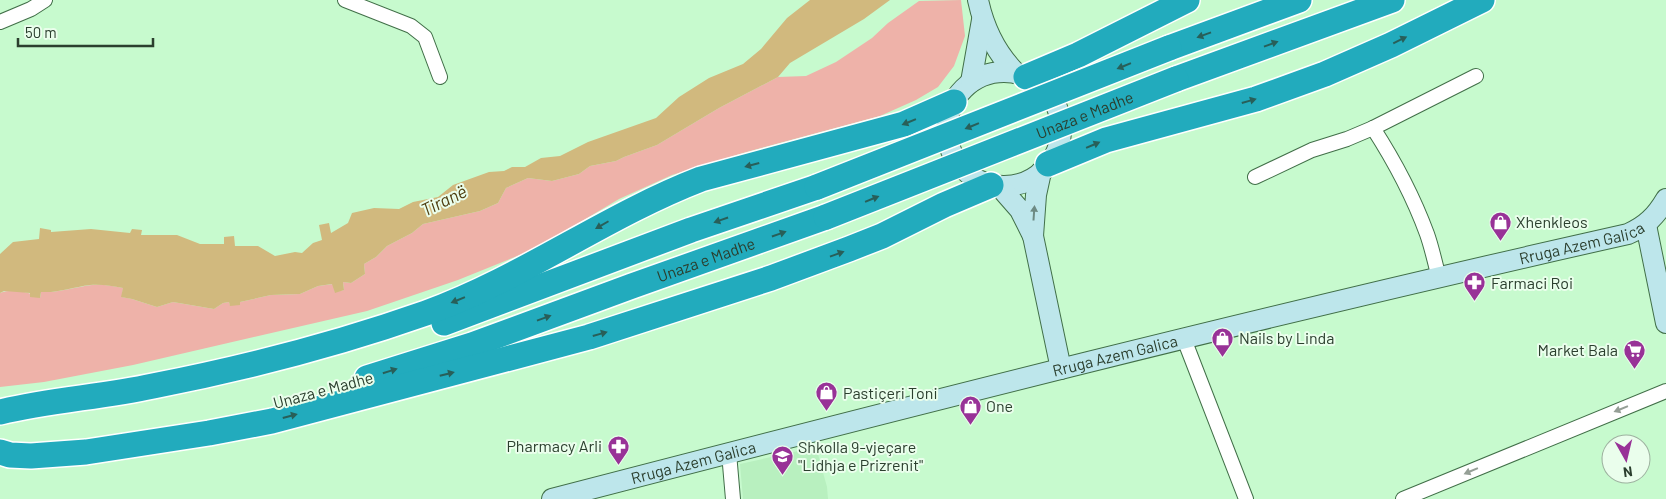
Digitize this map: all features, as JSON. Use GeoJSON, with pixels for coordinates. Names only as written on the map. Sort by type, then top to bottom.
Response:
{"type":"FeatureCollection","features":[{"type":"Feature","properties":{"kind":"highway"},"geometry":{"type":"LineString","coordinates":[[1021,75],[1078,55],[1187,0]]}},
{"type":"Feature","properties":{"kind":"highway","name":"Unaza e Madhe"},"geometry":{"type":"LineString","coordinates":[[0,422],[87,411],[198,392],[264,376],[387,341],[464,316],[692,230],[817,187],[1169,48],[1299,0]]}},
{"type":"Feature","properties":{"kind":"highway","name":"Unaza e Madhe"},"geometry":{"type":"LineString","coordinates":[[0,451],[225,415],[341,385],[472,345],[826,217],[1176,79],[1392,0]]}},
{"type":"Feature","properties":{"kind":"highway"},"geometry":{"type":"LineString","coordinates":[[1045,168],[1106,140],[1256,99],[1325,74],[1391,45],[1482,0]]}},
{"type":"Feature","properties":{"kind":"highway"},"geometry":{"type":"LineString","coordinates":[[0,412],[110,395],[182,380],[274,358],[388,326],[488,287],[527,268],[611,220],[676,188],[701,179],[904,124],[954,102]]}},
{"type":"Feature","properties":{"kind":"highway"},"geometry":{"type":"LineString","coordinates":[[0,451],[14,456],[86,452],[245,426],[288,417],[588,337],[771,278],[849,249],[882,236],[944,205],[995,185]]}},
{"type":"Feature","properties":{"kind":"main road"},"geometry":{"type":"LineString","coordinates":[[978,0],[982,20],[1000,55],[1021,75],[1040,85],[1049,94],[1060,118],[1061,131],[1059,144],[1054,156],[1045,168],[1025,182],[1012,186],[995,185],[970,176],[958,165],[946,136],[947,121],[954,102],[971,82],[985,75],[1001,72],[1021,75]]}},
{"type":"Feature","properties":{"kind":"main road"},"geometry":{"type":"LineString","coordinates":[[971,82],[982,20]]}},
{"type":"Feature","properties":{"kind":"main road"},"geometry":{"type":"LineString","coordinates":[[1033,236],[1036,195],[1045,168]]}},
{"type":"Feature","properties":{"kind":"main road"},"geometry":{"type":"LineString","coordinates":[[995,185],[1020,210],[1033,236],[1060,369]]}},
{"type":"Feature","properties":{"kind":"main road","name":"Rruga Azem Galica"},"geometry":{"type":"LineString","coordinates":[[552,499],[1060,369],[1628,234],[1646,225],[1655,217],[1666,198]]}},
{"type":"Feature","properties":{"kind":"main road"},"geometry":{"type":"LineString","coordinates":[[1646,225],[1666,322]]}},
{"type":"Feature","properties":{"kind":"street"},"geometry":{"type":"LineString","coordinates":[[0,22],[31,9],[45,0]]}},
{"type":"Feature","properties":{"kind":"street"},"geometry":{"type":"LineString","coordinates":[[344,0],[411,26],[425,37],[440,77]]}},
{"type":"Feature","properties":{"kind":"street"},"geometry":{"type":"LineString","coordinates":[[1254,178],[1295,158],[1373,128],[1476,76]]}},
{"type":"Feature","properties":{"kind":"street"},"geometry":{"type":"LineString","coordinates":[[1373,128],[1400,172],[1415,203],[1428,235],[1440,278]]}},
{"type":"Feature","properties":{"kind":"street"},"geometry":{"type":"LineString","coordinates":[[1184,339],[1246,499]]}},
{"type":"Feature","properties":{"kind":"street"},"geometry":{"type":"LineString","coordinates":[[1403,499],[1666,391]]}},
{"type":"Feature","properties":{"kind":"street"},"geometry":{"type":"LineString","coordinates":[[729,453],[733,499]]}},
{"type":"Feature","properties":{"kind":"shaded area"},"geometry":{"type":"Polygon","coordinates":[[[961,0],[965,36],[954,66],[938,87],[916,100],[880,116],[743,153],[672,175],[619,199],[537,248],[458,280],[367,311],[133,365],[44,382],[0,387],[0,293],[21,291],[40,298],[41,292],[104,285],[123,288],[122,297],[157,307],[173,302],[214,309],[223,303],[229,302],[230,305],[240,304],[240,302],[271,295],[300,294],[318,286],[333,284],[335,292],[344,290],[343,282],[351,283],[365,274],[364,264],[376,257],[387,246],[412,233],[423,224],[480,211],[498,203],[506,188],[528,178],[552,181],[579,174],[590,166],[616,161],[657,145],[719,108],[778,77],[806,76],[836,62],[872,38],[888,23],[919,1],[961,0]]]}},
{"type":"Feature","properties":{"kind":"shaded area","name":"Shkolla 9-vjeçare \"Lidhja e Prizrenit\""},"geometry":{"type":"Polygon","coordinates":[[[816,447],[827,487],[828,499],[743,499],[740,464],[816,447]]]}},
{"type":"Feature","properties":{"kind":"water","name":"Tiranë"},"geometry":{"type":"Polygon","coordinates":[[[810,0],[890,0],[864,19],[790,63],[778,77],[719,108],[657,145],[616,161],[590,166],[579,174],[552,181],[528,178],[506,188],[498,203],[480,211],[423,224],[412,233],[387,246],[376,257],[364,264],[365,274],[351,283],[343,282],[344,290],[335,293],[332,284],[318,286],[300,294],[271,295],[240,302],[240,305],[230,306],[229,302],[223,303],[214,309],[173,302],[157,307],[121,297],[123,288],[102,285],[41,292],[40,298],[30,297],[30,293],[4,291],[0,293],[0,254],[13,242],[39,239],[40,228],[51,230],[51,232],[91,229],[130,233],[132,229],[142,230],[141,235],[177,235],[200,244],[224,244],[224,237],[234,236],[235,246],[258,246],[275,256],[295,252],[302,253],[313,243],[322,240],[319,225],[329,223],[331,233],[348,223],[352,213],[374,208],[399,209],[413,202],[438,197],[453,185],[489,172],[504,171],[512,167],[525,167],[541,158],[560,156],[588,142],[656,118],[679,97],[709,78],[743,64],[761,49],[787,18],[810,0]]]}},
{"type":"Feature","properties":{"kind":"place","name":"Xhenkleos"},"geometry":{"type":"Point","coordinates":[1500,241]}},
{"type":"Feature","properties":{"kind":"place","name":"Farmaci Roi"},"geometry":{"type":"Point","coordinates":[1475,302]}},
{"type":"Feature","properties":{"kind":"place","name":"Nails by Linda"},"geometry":{"type":"Point","coordinates":[1223,357]}},
{"type":"Feature","properties":{"kind":"place","name":"Market Bala"},"geometry":{"type":"Point","coordinates":[1634,369]}},
{"type":"Feature","properties":{"kind":"place","name":"Pastiçeri Toni"},"geometry":{"type":"Point","coordinates":[827,412]}},
{"type":"Feature","properties":{"kind":"place","name":"One"},"geometry":{"type":"Point","coordinates":[970,425]}},
{"type":"Feature","properties":{"kind":"place","name":"Pharmacy Arli"},"geometry":{"type":"Point","coordinates":[618,465]}},
{"type":"Feature","properties":{"kind":"place","name":"Shkolla 9-vjeçare \"Lidhja e Prizrenit\""},"geometry":{"type":"Point","coordinates":[782,475]}}]}
